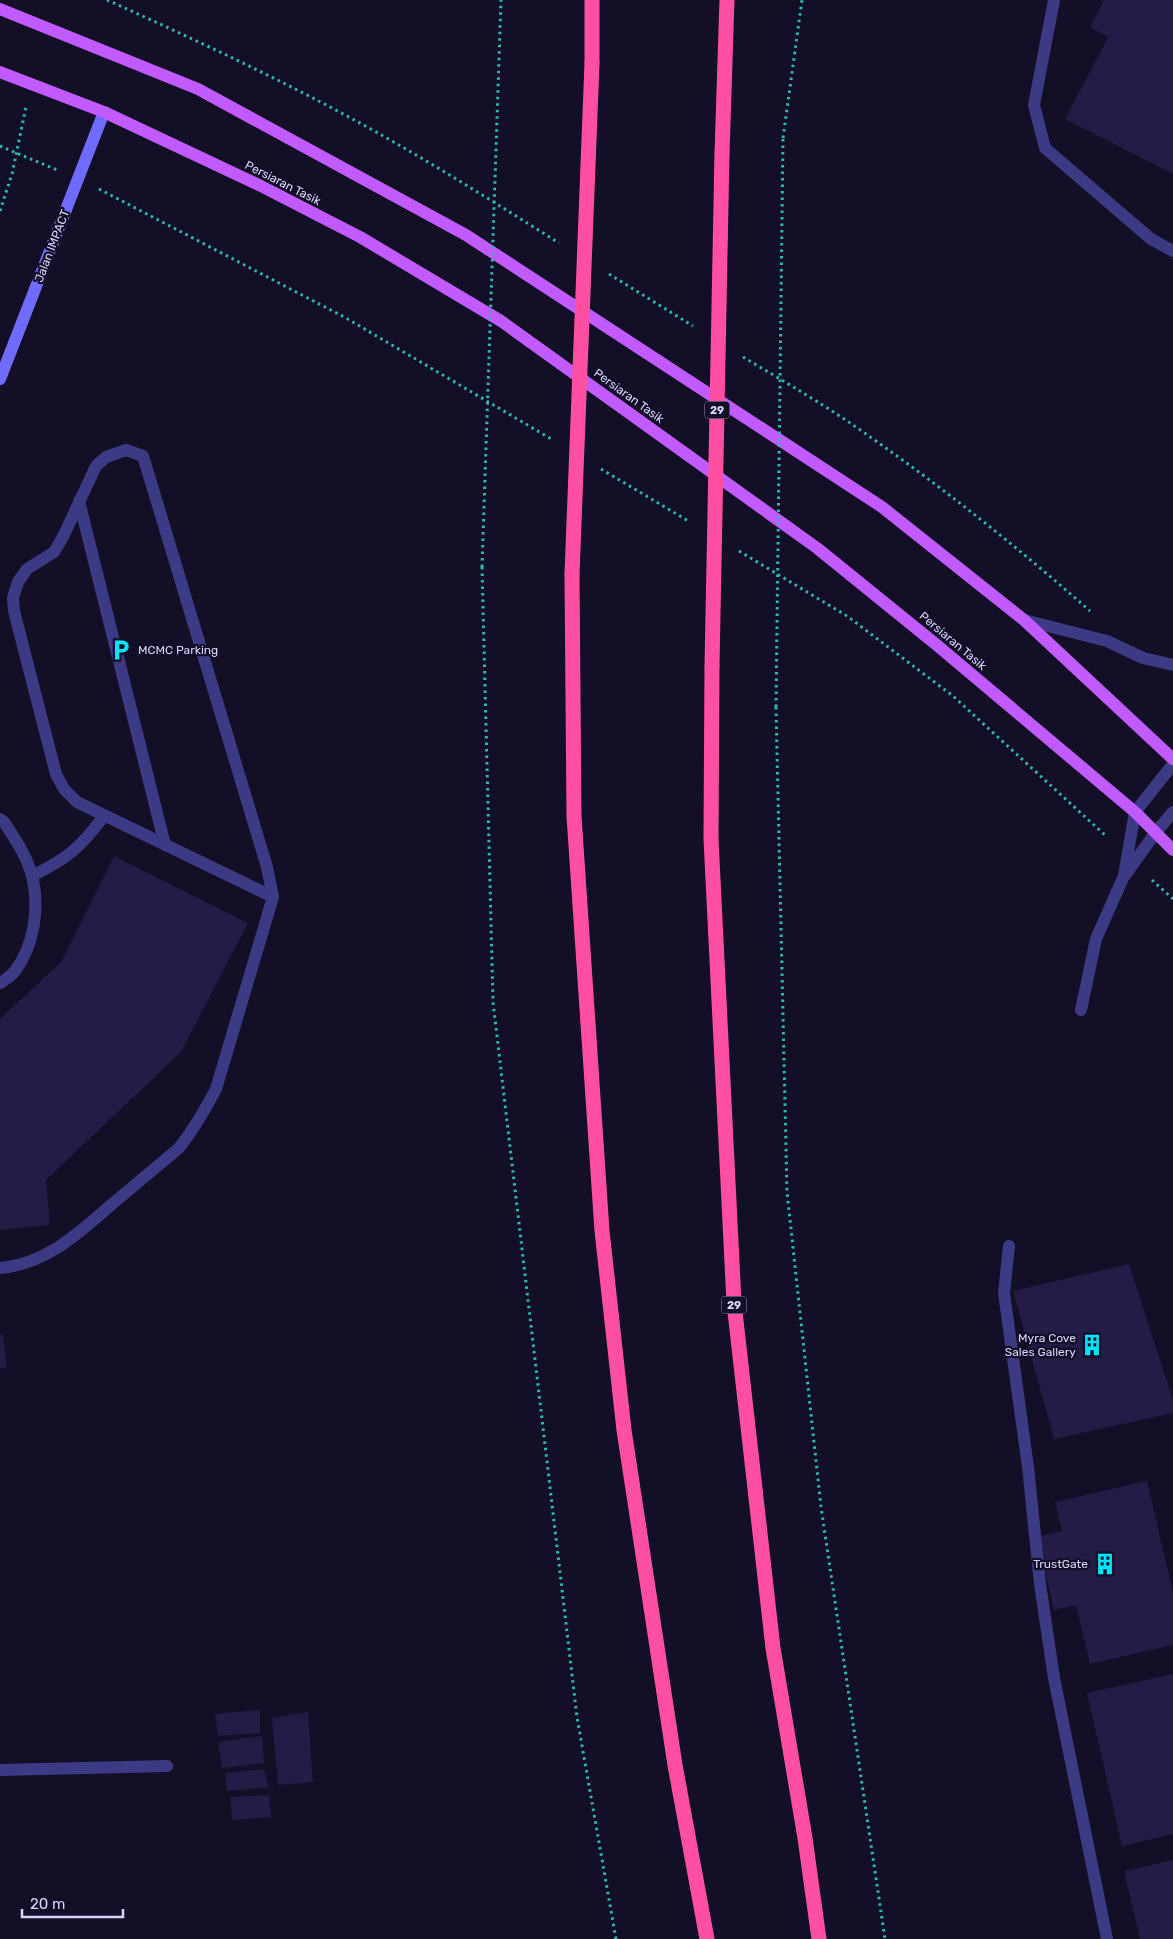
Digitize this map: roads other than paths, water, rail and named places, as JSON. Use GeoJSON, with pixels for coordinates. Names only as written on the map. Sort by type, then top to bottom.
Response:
{"type":"FeatureCollection","features":[{"type":"Feature","properties":{"kind":"highway"},"geometry":{"type":"LineString","coordinates":[[592,0],[592,63],[572,574],[574,816],[602,1231],[624,1430],[675,1765],[707,1939]]}},
{"type":"Feature","properties":{"kind":"highway","name":"29"},"geometry":{"type":"LineString","coordinates":[[728,0],[722,153],[712,666],[711,839],[734,1303],[773,1648],[805,1838],[819,1939]]}},
{"type":"Feature","properties":{"kind":"main road"},"geometry":{"type":"LineString","coordinates":[[0,9],[198,89],[466,235],[882,507],[1024,620],[1173,759]]}},
{"type":"Feature","properties":{"kind":"main road","name":"Persiaran Tasik"},"geometry":{"type":"LineString","coordinates":[[0,72],[104,112],[261,186],[360,237],[501,321],[817,548],[938,646],[1135,812],[1173,850]]}},
{"type":"Feature","properties":{"kind":"street","name":"Jalan IMPACT"},"geometry":{"type":"LineString","coordinates":[[0,379],[104,112]]}},
{"type":"Feature","properties":{"kind":"lane"},"geometry":{"type":"LineString","coordinates":[[1054,0],[1034,105],[1045,148],[1151,239],[1173,251]]}},
{"type":"Feature","properties":{"kind":"lane"},"geometry":{"type":"LineString","coordinates":[[0,1268],[31,1262],[70,1240],[179,1148],[192,1131],[216,1089],[273,897],[267,867],[143,456],[126,450],[106,457],[96,466],[54,552],[27,569],[18,582],[13,598],[14,611],[56,774],[64,789],[77,802],[273,897]]}},
{"type":"Feature","properties":{"kind":"lane"},"geometry":{"type":"LineString","coordinates":[[79,501],[165,845]]}},
{"type":"Feature","properties":{"kind":"lane"},"geometry":{"type":"LineString","coordinates":[[1024,620],[1107,641],[1143,658],[1173,665]]}},
{"type":"Feature","properties":{"kind":"lane"},"geometry":{"type":"LineString","coordinates":[[1123,878],[1135,812],[1173,764]]}},
{"type":"Feature","properties":{"kind":"lane"},"geometry":{"type":"LineString","coordinates":[[1081,1010],[1096,938],[1123,878],[1173,812]]}},
{"type":"Feature","properties":{"kind":"lane"},"geometry":{"type":"LineString","coordinates":[[32,876],[60,862],[75,850],[87,839],[104,816]]}},
{"type":"Feature","properties":{"kind":"lane"},"geometry":{"type":"LineString","coordinates":[[0,819],[4,822],[22,850],[32,876],[36,898],[35,922],[27,949],[14,972],[0,983]]}},
{"type":"Feature","properties":{"kind":"lane"},"geometry":{"type":"LineString","coordinates":[[1009,1246],[1004,1293],[1028,1467],[1040,1584],[1054,1678],[1107,1939]]}},
{"type":"Feature","properties":{"kind":"lane"},"geometry":{"type":"LineString","coordinates":[[0,1770],[167,1766]]}},
{"type":"Feature","properties":{"kind":"place","name":"MCMC Parking"},"geometry":{"type":"Point","coordinates":[121,650]}},
{"type":"Feature","properties":{"kind":"place","name":"Myra Cove Sales Gallery"},"geometry":{"type":"Point","coordinates":[1092,1345]}},
{"type":"Feature","properties":{"kind":"place","name":"TrustGate"},"geometry":{"type":"Point","coordinates":[1105,1564]}}]}
